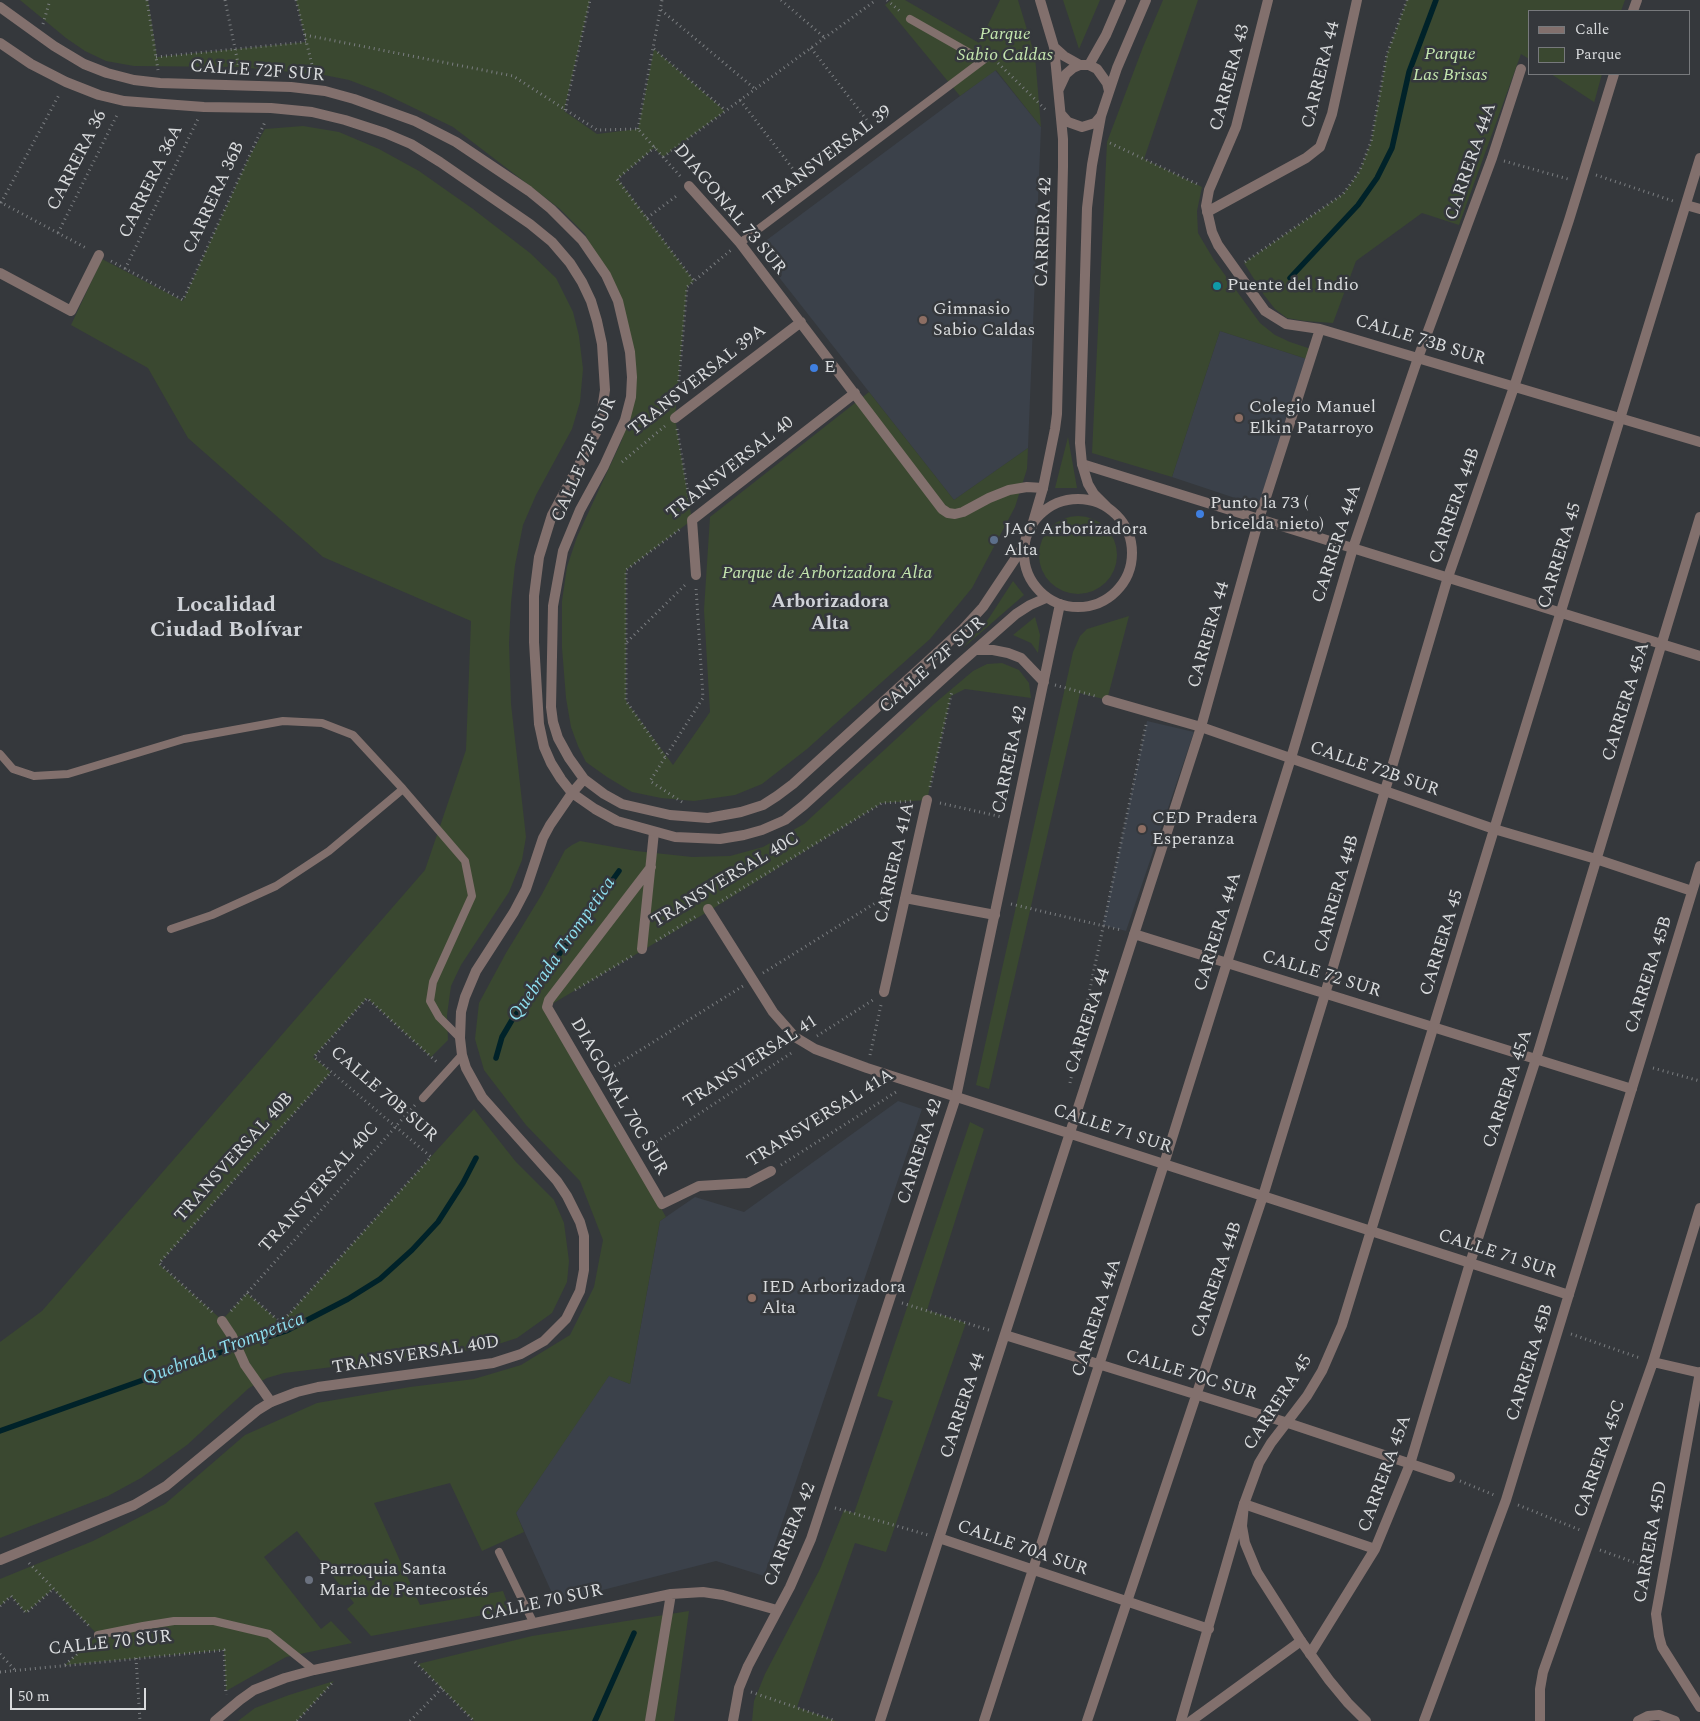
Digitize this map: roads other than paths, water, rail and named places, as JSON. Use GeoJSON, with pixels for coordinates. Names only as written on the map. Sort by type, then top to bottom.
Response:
{"type":"FeatureCollection","features":[{"type":"Feature","properties":{"kind":"street"},"geometry":{"type":"LineString","coordinates":[[1040,0],[1054,47],[1060,113],[1068,122],[1082,127],[1095,122],[1100,116]]}},
{"type":"Feature","properties":{"kind":"street"},"geometry":{"type":"LineString","coordinates":[[1058,92],[1066,74],[1073,68],[1085,65],[1106,35],[1121,0]]}},
{"type":"Feature","properties":{"kind":"street"},"geometry":{"type":"LineString","coordinates":[[1108,508],[1094,501],[1079,499],[1064,501],[1050,507],[1031,528],[1026,544],[1025,560],[1029,574],[1037,588],[1046,598],[1060,604],[1082,607],[1099,603],[1113,595],[1124,582],[1131,566],[1132,550],[1128,533],[1120,519],[1094,494],[1088,484],[1082,464],[1080,423],[1087,208],[1090,173],[1100,116],[1108,91],[1146,0]]}},
{"type":"Feature","properties":{"kind":"street","name":"CARRERA 43"},"geometry":{"type":"LineString","coordinates":[[1209,190],[1236,127],[1268,0]]}},
{"type":"Feature","properties":{"kind":"street","name":"CARRERA 44"},"geometry":{"type":"LineString","coordinates":[[1207,212],[1306,158],[1320,147],[1330,123],[1357,0]]}},
{"type":"Feature","properties":{"kind":"street","name":"CALLE 72F SUR"},"geometry":{"type":"LineString","coordinates":[[0,7],[40,36],[84,64],[107,73],[134,80],[160,83],[291,87],[319,91],[354,99],[414,121],[456,142],[529,191],[551,209],[582,240],[606,276],[618,301],[630,352],[631,397],[625,420],[604,466],[580,510],[563,552],[553,606],[552,722],[568,758],[584,779],[604,794],[622,804],[670,815],[695,818],[718,817],[763,805],[793,784],[962,630],[992,595],[1026,544]]}},
{"type":"Feature","properties":{"kind":"street","name":"CALLE 72F SUR"},"geometry":{"type":"LineString","coordinates":[[0,42],[31,64],[66,82],[99,95],[124,100],[204,107],[272,108],[312,112],[345,120],[394,137],[411,144],[440,162],[530,224],[552,242],[570,263],[591,301],[601,336],[605,390],[601,416],[591,442],[552,515],[539,557],[534,596],[534,658],[539,724],[544,747],[551,763],[572,793],[594,809],[616,821],[675,837],[720,839],[762,830],[785,820],[1023,609],[1046,598]]}},
{"type":"Feature","properties":{"kind":"street"},"geometry":{"type":"LineString","coordinates":[[1054,47],[1064,56],[1097,69],[1107,82],[1108,91]]}},
{"type":"Feature","properties":{"kind":"street","name":"CARRERA 44A"},"geometry":{"type":"LineString","coordinates":[[984,1721],[1164,1164],[1291,758],[1353,548],[1418,358],[1492,158],[1520,69]]}},
{"type":"Feature","properties":{"kind":"street","name":"CARRERA 44B"},"geometry":{"type":"LineString","coordinates":[[1087,1721],[1263,1196],[1325,994],[1448,577],[1514,387],[1614,75]]}},
{"type":"Feature","properties":{"kind":"street","name":"CARRERA 42"},"geometry":{"type":"LineString","coordinates":[[1031,528],[1043,488],[1055,429],[1057,406],[1063,167],[1060,113]]}},
{"type":"Feature","properties":{"kind":"street","name":"CARRERA 45"},"geometry":{"type":"LineString","coordinates":[[1182,1721],[1244,1504],[1259,1463],[1322,1371],[1342,1325],[1700,158]]}},
{"type":"Feature","properties":{"kind":"street","name":"DIAGONAL 73 SUR"},"geometry":{"type":"LineString","coordinates":[[689,186],[740,243],[942,509],[948,513],[955,514],[1009,490],[1027,487],[1043,488]]}},
{"type":"Feature","properties":{"kind":"street","name":"CALLE 73B SUR"},"geometry":{"type":"LineString","coordinates":[[1209,190],[1206,206],[1212,232],[1218,245],[1264,311],[1273,318],[1286,324],[1320,328],[1700,442]]}},
{"type":"Feature","properties":{"kind":"street"},"geometry":{"type":"LineString","coordinates":[[1686,205],[1700,209]]}},
{"type":"Feature","properties":{"kind":"street"},"geometry":{"type":"LineString","coordinates":[[0,273],[71,311],[99,255]]}},
{"type":"Feature","properties":{"kind":"street","name":"TRANSVERSAL 39A"},"geometry":{"type":"LineString","coordinates":[[675,418],[800,322]]}},
{"type":"Feature","properties":{"kind":"street","name":"CARRERA 44"},"geometry":{"type":"LineString","coordinates":[[880,1721],[1201,727],[1260,519],[1320,328]]}},
{"type":"Feature","properties":{"kind":"street","name":"TRANSVERSAL 40"},"geometry":{"type":"LineString","coordinates":[[696,575],[692,520],[855,392]]}},
{"type":"Feature","properties":{"kind":"street"},"geometry":{"type":"LineString","coordinates":[[1082,464],[1700,656]]}},
{"type":"Feature","properties":{"kind":"street","name":"CARRERA 45A"},"geometry":{"type":"LineString","coordinates":[[1310,1654],[1375,1549],[1410,1464],[1470,1263],[1536,1059],[1700,517]]}},
{"type":"Feature","properties":{"kind":"street","name":"CARRERA 42"},"geometry":{"type":"LineString","coordinates":[[733,1721],[739,1688],[748,1666],[800,1565],[823,1504],[956,1097],[1060,604]]}},
{"type":"Feature","properties":{"kind":"street"},"geometry":{"type":"LineString","coordinates":[[975,650],[993,650],[1021,658],[1044,682]]}},
{"type":"Feature","properties":{"kind":"street","name":"CALLE 72B SUR"},"geometry":{"type":"LineString","coordinates":[[1107,700],[1201,727],[1494,829],[1596,859],[1692,891]]}},
{"type":"Feature","properties":{"kind":"street","name":"TRANSVERSAL 40D"},"geometry":{"type":"LineString","coordinates":[[0,1560],[134,1505],[166,1486],[258,1410],[271,1402],[297,1392],[318,1387],[493,1363],[521,1354],[544,1341],[566,1319],[580,1291],[584,1270],[584,1236],[580,1222],[568,1196],[482,1097],[469,1074],[462,1055],[460,1038],[461,1012],[476,971],[514,912],[526,888],[543,838],[550,825],[584,779]]}},
{"type":"Feature","properties":{"kind":"street","name":"CARRERA 41A"},"geometry":{"type":"LineString","coordinates":[[884,992],[927,800]]}},
{"type":"Feature","properties":{"kind":"street"},"geometry":{"type":"LineString","coordinates":[[642,949],[654,832]]}},
{"type":"Feature","properties":{"kind":"street","name":"CARRERA 45B"},"geometry":{"type":"LineString","coordinates":[[1424,1721],[1506,1500],[1700,866]]}},
{"type":"Feature","properties":{"kind":"street","name":"DIAGONAL 70C SUR"},"geometry":{"type":"LineString","coordinates":[[650,867],[549,1000],[547,1007],[662,1204]]}},
{"type":"Feature","properties":{"kind":"street"},"geometry":{"type":"LineString","coordinates":[[905,898],[995,915]]}},
{"type":"Feature","properties":{"kind":"street","name":"CALLE 71 SUR"},"geometry":{"type":"LineString","coordinates":[[708,909],[774,1012],[790,1032],[805,1044],[829,1056],[1569,1296]]}},
{"type":"Feature","properties":{"kind":"street","name":"CALLE 72 SUR"},"geometry":{"type":"LineString","coordinates":[[1134,934],[1632,1089]]}},
{"type":"Feature","properties":{"kind":"street","name":"TRANSVERSAL 41A"},"geometry":{"type":"LineString","coordinates":[[662,1204],[699,1186],[748,1183],[770,1171]]}},
{"type":"Feature","properties":{"kind":"street","name":"CARRERA 45C"},"geometry":{"type":"LineString","coordinates":[[1540,1721],[1540,1689],[1543,1672],[1653,1362],[1700,1208]]}},
{"type":"Feature","properties":{"kind":"street"},"geometry":{"type":"LineString","coordinates":[[222,1320],[232,1336],[245,1365],[271,1402]]}},
{"type":"Feature","properties":{"kind":"street","name":"CALLE 70C SUR"},"geometry":{"type":"LineString","coordinates":[[1004,1335],[1288,1423],[1450,1477]]}},
{"type":"Feature","properties":{"kind":"street"},"geometry":{"type":"LineString","coordinates":[[1653,1362],[1700,1372]]}},
{"type":"Feature","properties":{"kind":"street","name":"CARRERA 45D"},"geometry":{"type":"LineString","coordinates":[[1700,1372],[1656,1614],[1659,1636],[1667,1657],[1700,1707]]}},
{"type":"Feature","properties":{"kind":"street"},"geometry":{"type":"LineString","coordinates":[[1361,1720],[1310,1654],[1258,1572],[1245,1543],[1242,1526],[1244,1504],[1375,1549]]}},
{"type":"Feature","properties":{"kind":"street","name":"CALLE 70A SUR"},"geometry":{"type":"LineString","coordinates":[[939,1538],[1209,1629]]}},
{"type":"Feature","properties":{"kind":"street","name":"CALLE 70 SUR"},"geometry":{"type":"LineString","coordinates":[[215,1721],[254,1690],[285,1678],[533,1622],[671,1594],[703,1592],[723,1595],[777,1610]]}},
{"type":"Feature","properties":{"kind":"street"},"geometry":{"type":"LineString","coordinates":[[650,1721],[671,1594]]}},
{"type":"Feature","properties":{"kind":"street"},"geometry":{"type":"LineString","coordinates":[[1191,1721],[1301,1641]]}},
{"type":"Feature","properties":{"kind":"street"},"geometry":{"type":"LineString","coordinates":[[1638,1721],[1648,1716],[1659,1715],[1673,1720]]}},
{"type":"Feature","properties":{"kind":"lane"},"geometry":{"type":"LineString","coordinates":[[910,19],[982,60]]}},
{"type":"Feature","properties":{"kind":"lane","name":"TRANSVERSAL 39"},"geometry":{"type":"LineString","coordinates":[[740,243],[990,55]]}},
{"type":"Feature","properties":{"kind":"lane"},"geometry":{"type":"LineString","coordinates":[[0,754],[13,769],[34,776],[68,774],[184,740],[284,721],[322,723],[352,735],[403,789],[465,861],[472,896],[433,982],[430,1001],[439,1017],[460,1038]]}},
{"type":"Feature","properties":{"kind":"lane"},"geometry":{"type":"LineString","coordinates":[[171,929],[212,915],[276,886],[329,851],[403,789]]}},
{"type":"Feature","properties":{"kind":"lane"},"geometry":{"type":"LineString","coordinates":[[422,1098],[462,1055]]}},
{"type":"Feature","properties":{"kind":"lane"},"geometry":{"type":"LineString","coordinates":[[499,1552],[533,1622]]}},
{"type":"Feature","properties":{"kind":"lane"},"geometry":{"type":"LineString","coordinates":[[98,1635],[174,1621],[214,1621],[270,1634],[314,1670]]}},
{"type":"Feature","properties":{"kind":"waterway"},"geometry":{"type":"LineString","coordinates":[[1290,278],[1358,205],[1377,178],[1392,148],[1409,72],[1436,0]]}},
{"type":"Feature","properties":{"kind":"waterway","name":"Quebrada Trompetica"},"geometry":{"type":"LineString","coordinates":[[496,1058],[502,1037],[512,1020],[619,871]]}},
{"type":"Feature","properties":{"kind":"waterway","name":"Quebrada Trompetica"},"geometry":{"type":"LineString","coordinates":[[0,1431],[286,1331],[348,1299],[380,1279],[412,1250],[438,1222],[463,1183],[476,1158]]}},
{"type":"Feature","properties":{"kind":"waterway"},"geometry":{"type":"LineString","coordinates":[[595,1721],[634,1633]]}},
{"type":"Feature","properties":{"kind":"place","name":"Puente del Indio"},"geometry":{"type":"Point","coordinates":[1217,286]}},
{"type":"Feature","properties":{"kind":"place","name":"Gimnasio Sabio Caldas"},"geometry":{"type":"Point","coordinates":[923,320]}},
{"type":"Feature","properties":{"kind":"place","name":"E"},"geometry":{"type":"Point","coordinates":[814,368]}},
{"type":"Feature","properties":{"kind":"place","name":"Colegio Manuel Elkin Patarroyo"},"geometry":{"type":"Point","coordinates":[1239,418]}},
{"type":"Feature","properties":{"kind":"place","name":"Punto la 73 ( bricelda nieto)"},"geometry":{"type":"Point","coordinates":[1200,514]}},
{"type":"Feature","properties":{"kind":"place","name":"JAC Arborizadora Alta"},"geometry":{"type":"Point","coordinates":[994,540]}},
{"type":"Feature","properties":{"kind":"place","name":"CED Pradera Esperanza"},"geometry":{"type":"Point","coordinates":[1142,829]}},
{"type":"Feature","properties":{"kind":"place","name":"IED Arborizadora Alta"},"geometry":{"type":"Point","coordinates":[752,1298]}},
{"type":"Feature","properties":{"kind":"place","name":"Parroquia Santa Maria de Pentecostés"},"geometry":{"type":"Point","coordinates":[309,1580]}},
{"type":"Feature","properties":{"kind":"district","name":"Arborizadora Alta"},"geometry":{"type":"Point","coordinates":[830,614]}},
{"type":"Feature","properties":{"kind":"district","name":"Localidad Ciudad Bolívar"},"geometry":{"type":"Point","coordinates":[226,620]}},
{"type":"Feature","properties":{"kind":"park label","name":"Parque Sabio Caldas"},"geometry":{"type":"Point","coordinates":[1005,45]}},
{"type":"Feature","properties":{"kind":"park label","name":"Parque Las Brisas"},"geometry":{"type":"Point","coordinates":[1450,65]}},
{"type":"Feature","properties":{"kind":"park label","name":"Parque de Arborizadora Alta"},"geometry":{"type":"Point","coordinates":[827,574]}}]}
